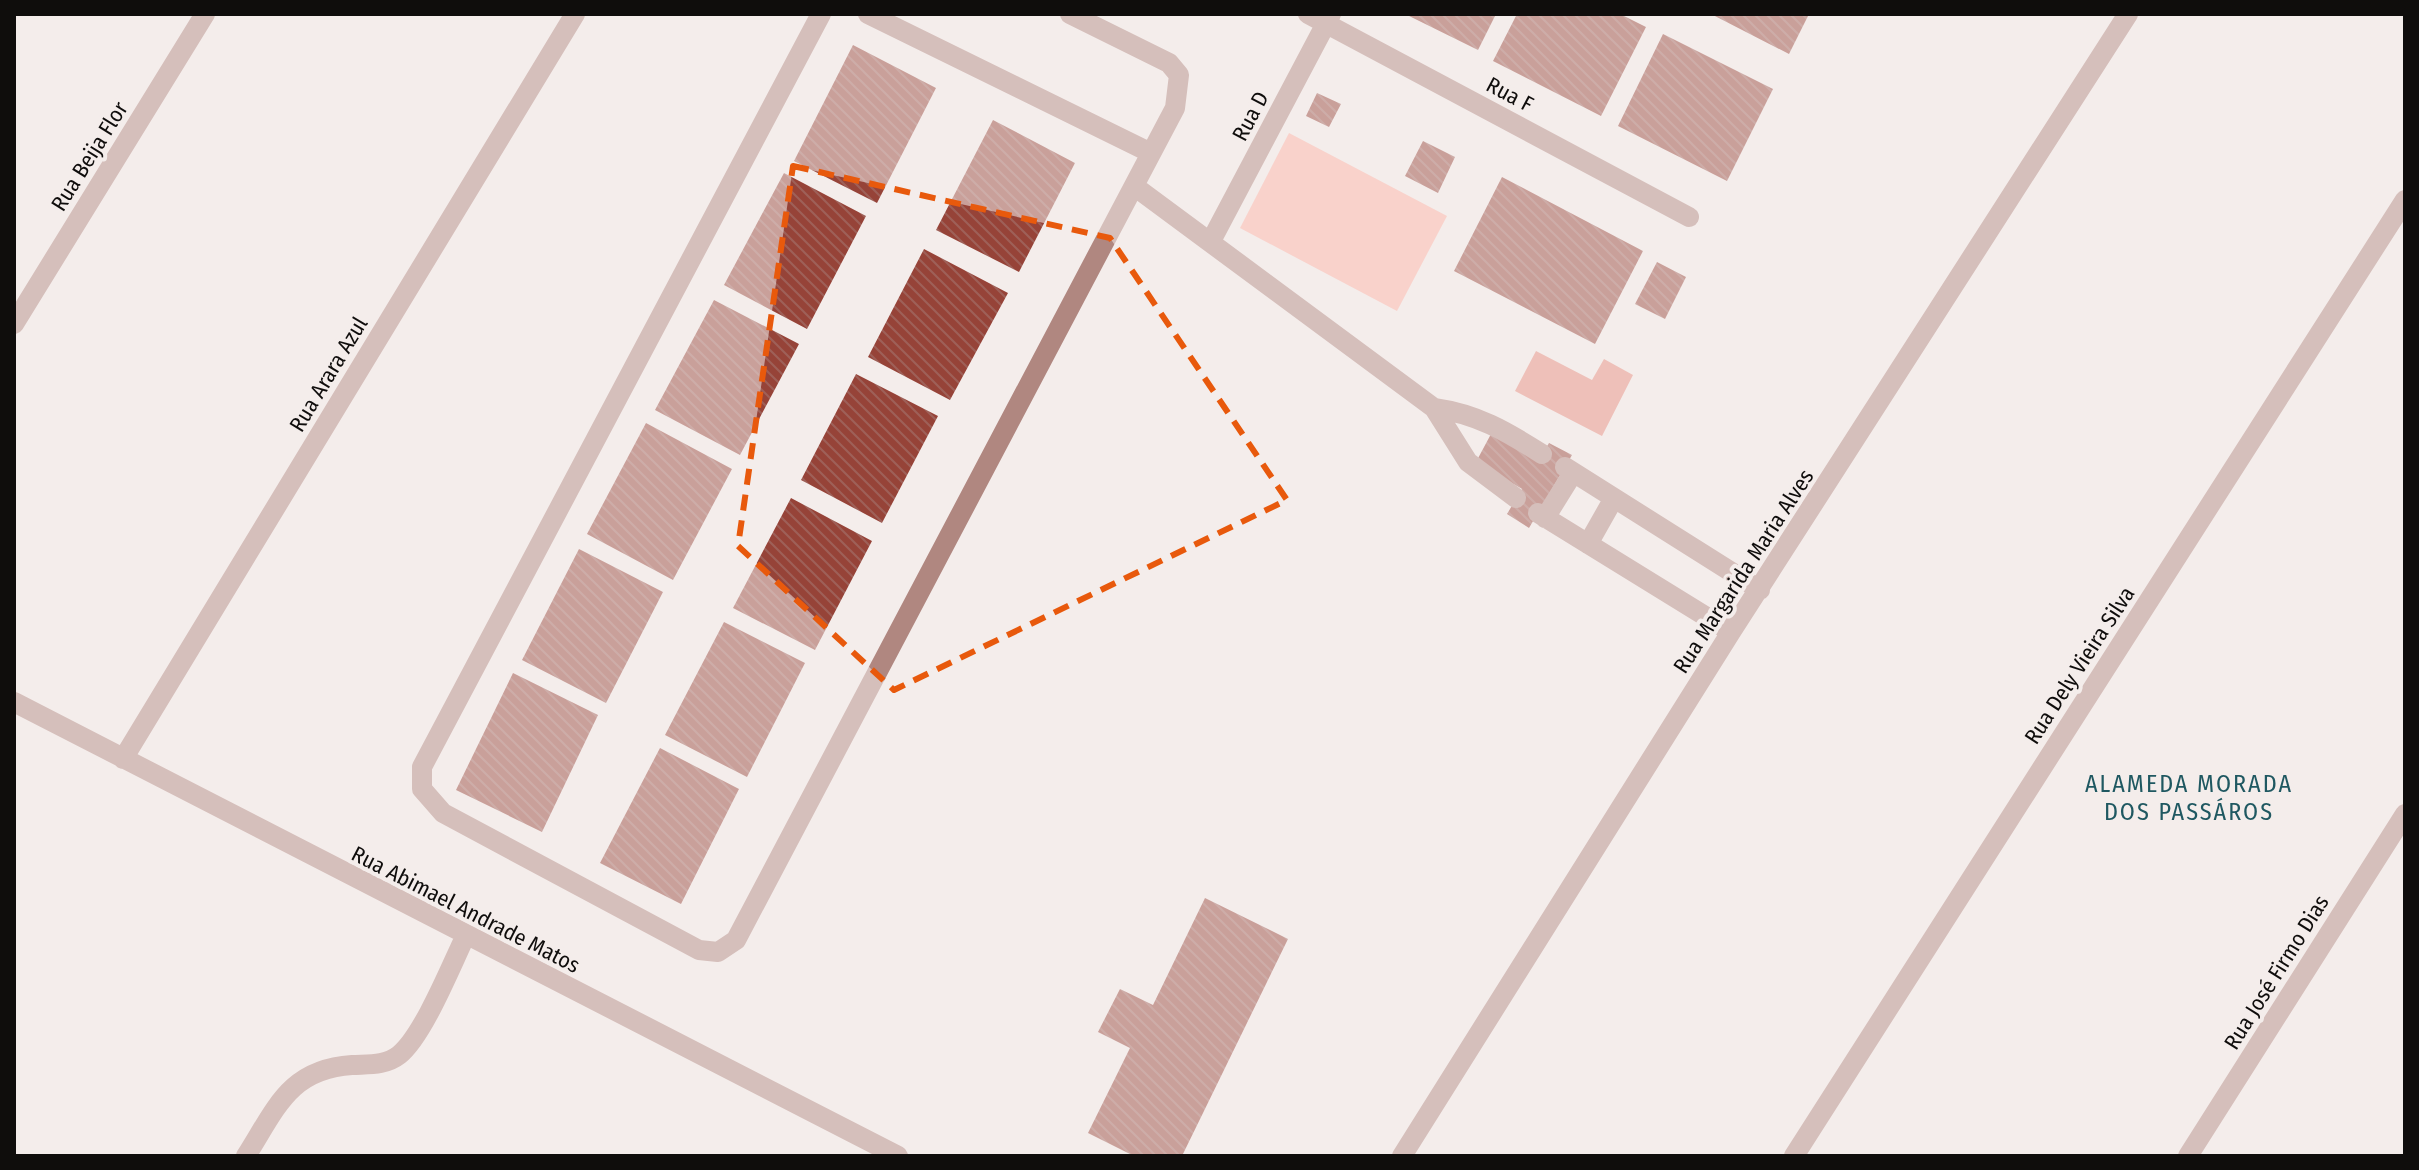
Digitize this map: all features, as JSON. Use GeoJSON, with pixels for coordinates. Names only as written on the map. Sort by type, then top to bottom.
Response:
{"type":"FeatureCollection","features":[{"type":"Feature","properties":{"kind":"street","name":"Rua Beija Flor"},"geometry":{"type":"LineString","coordinates":[[14,324],[205,14]]}},
{"type":"Feature","properties":{"kind":"street","name":"Rua Arara Azul"},"geometry":{"type":"LineString","coordinates":[[123,759],[575,14]]}},
{"type":"Feature","properties":{"kind":"street"},"geometry":{"type":"LineString","coordinates":[[821,14],[422,767],[422,789],[443,813],[699,950],[718,952],[736,940],[1175,108],[1179,75],[1169,63],[1070,14]]}},
{"type":"Feature","properties":{"kind":"street"},"geometry":{"type":"LineString","coordinates":[[868,14],[1151,153]]}},
{"type":"Feature","properties":{"kind":"street","name":"Rua Margarida Maria Alves"},"geometry":{"type":"LineString","coordinates":[[1402,1156],[1731,632],[2128,14]]}},
{"type":"Feature","properties":{"kind":"street","name":"Rua F"},"geometry":{"type":"LineString","coordinates":[[1322,17],[1689,217]]}},
{"type":"Feature","properties":{"kind":"street","name":"Rua D"},"geometry":{"type":"LineString","coordinates":[[1211,241],[1322,17]]}},
{"type":"Feature","properties":{"kind":"street"},"geometry":{"type":"LineString","coordinates":[[1134,186],[1434,408],[1468,462],[1516,498]]}},
{"type":"Feature","properties":{"kind":"street","name":"Rua Dely Vieira Silva"},"geometry":{"type":"LineString","coordinates":[[1794,1156],[2405,200]]}},
{"type":"Feature","properties":{"kind":"street"},"geometry":{"type":"LineString","coordinates":[[1434,408],[1470,413],[1497,425],[1542,454]]}},
{"type":"Feature","properties":{"kind":"street"},"geometry":{"type":"LineString","coordinates":[[1731,632],[1542,515],[1569,470],[1760,590]]}},
{"type":"Feature","properties":{"kind":"street"},"geometry":{"type":"LineString","coordinates":[[1588,544],[1614,498]]}},
{"type":"Feature","properties":{"kind":"street","name":"Rua Abimael Andrade Matos"},"geometry":{"type":"LineString","coordinates":[[14,702],[465,937],[898,1156]]}},
{"type":"Feature","properties":{"kind":"street","name":"Rua José Firmo Dias"},"geometry":{"type":"LineString","coordinates":[[2188,1156],[2405,814]]}},
{"type":"Feature","properties":{"kind":"street"},"geometry":{"type":"LineString","coordinates":[[246,1156],[288,1090],[312,1071],[377,1065],[399,1055],[421,1024],[465,937]]}},
{"type":"Feature","properties":{"kind":"highlighted area"},"geometry":{"type":"Polygon","coordinates":[[[793,166],[1110,238],[1287,500],[894,690],[738,546],[793,166]]]}},
{"type":"Feature","properties":{"kind":"shaded area"},"geometry":{"type":"Polygon","coordinates":[[[1289,133],[1447,216],[1397,311],[1240,228],[1289,133]]]}},
{"type":"Feature","properties":{"kind":"shaded area"},"geometry":{"type":"Polygon","coordinates":[[[1536,351],[1592,380],[1604,359],[1633,375],[1602,436],[1515,391],[1536,351]]]}},
{"type":"Feature","properties":{"kind":"building"},"geometry":{"type":"Polygon","coordinates":[[[1405,14],[1496,14],[1478,50],[1405,14]]]}},
{"type":"Feature","properties":{"kind":"building"},"geometry":{"type":"Polygon","coordinates":[[[1517,14],[1620,14],[1646,27],[1601,116],[1493,61],[1517,14]]]}},
{"type":"Feature","properties":{"kind":"building"},"geometry":{"type":"Polygon","coordinates":[[[1711,14],[1809,14],[1789,54],[1711,14]]]}},
{"type":"Feature","properties":{"kind":"building"},"geometry":{"type":"Polygon","coordinates":[[[1663,34],[1773,89],[1727,181],[1618,126],[1663,34]]]}},
{"type":"Feature","properties":{"kind":"building"},"geometry":{"type":"Polygon","coordinates":[[[853,45],[936,88],[877,203],[794,161],[853,45]]]}},
{"type":"Feature","properties":{"kind":"building"},"geometry":{"type":"Polygon","coordinates":[[[1317,93],[1341,104],[1329,127],[1306,116],[1317,93]]]}},
{"type":"Feature","properties":{"kind":"building"},"geometry":{"type":"Polygon","coordinates":[[[993,120],[1075,163],[1019,272],[936,230],[993,120]]]}},
{"type":"Feature","properties":{"kind":"building"},"geometry":{"type":"Polygon","coordinates":[[[1423,141],[1455,157],[1438,193],[1405,176],[1423,141]]]}},
{"type":"Feature","properties":{"kind":"building"},"geometry":{"type":"Polygon","coordinates":[[[784,173],[866,216],[807,329],[724,285],[784,173]]]}},
{"type":"Feature","properties":{"kind":"building"},"geometry":{"type":"Polygon","coordinates":[[[1502,177],[1643,251],[1595,344],[1454,271],[1502,177]]]}},
{"type":"Feature","properties":{"kind":"building"},"geometry":{"type":"Polygon","coordinates":[[[924,249],[1008,293],[950,400],[868,357],[924,249]]]}},
{"type":"Feature","properties":{"kind":"building"},"geometry":{"type":"Polygon","coordinates":[[[1657,262],[1686,277],[1665,319],[1635,304],[1657,262]]]}},
{"type":"Feature","properties":{"kind":"building"},"geometry":{"type":"Polygon","coordinates":[[[714,300],[799,344],[740,455],[655,410],[714,300]]]}},
{"type":"Feature","properties":{"kind":"building"},"geometry":{"type":"Polygon","coordinates":[[[856,374],[938,416],[882,523],[801,480],[856,374]]]}},
{"type":"Feature","properties":{"kind":"building"},"geometry":{"type":"Polygon","coordinates":[[[646,423],[732,469],[673,580],[587,534],[646,423]]]}},
{"type":"Feature","properties":{"kind":"building"},"geometry":{"type":"Polygon","coordinates":[[[1491,434],[1538,461],[1549,443],[1572,455],[1529,528],[1507,514],[1522,489],[1476,462],[1491,434]]]}},
{"type":"Feature","properties":{"kind":"building"},"geometry":{"type":"Polygon","coordinates":[[[791,498],[872,541],[815,650],[733,608],[791,498]]]}},
{"type":"Feature","properties":{"kind":"building"},"geometry":{"type":"Polygon","coordinates":[[[579,549],[663,592],[606,703],[522,660],[579,549]]]}},
{"type":"Feature","properties":{"kind":"building"},"geometry":{"type":"Polygon","coordinates":[[[724,622],[805,663],[747,777],[665,735],[724,622]]]}},
{"type":"Feature","properties":{"kind":"building"},"geometry":{"type":"Polygon","coordinates":[[[513,673],[598,715],[542,832],[456,790],[513,673]]]}},
{"type":"Feature","properties":{"kind":"building"},"geometry":{"type":"Polygon","coordinates":[[[660,748],[739,789],[681,904],[600,863],[660,748]]]}},
{"type":"Feature","properties":{"kind":"building"},"geometry":{"type":"Polygon","coordinates":[[[1205,898],[1288,939],[1182,1156],[1134,1156],[1088,1133],[1130,1048],[1098,1032],[1120,989],[1153,1005],[1205,898]]]}},
{"type":"Feature","properties":{"kind":"district","name":"ALAMEDA MORADA DOS PASSÁROS"},"geometry":{"type":"Point","coordinates":[2189,798]}}]}
